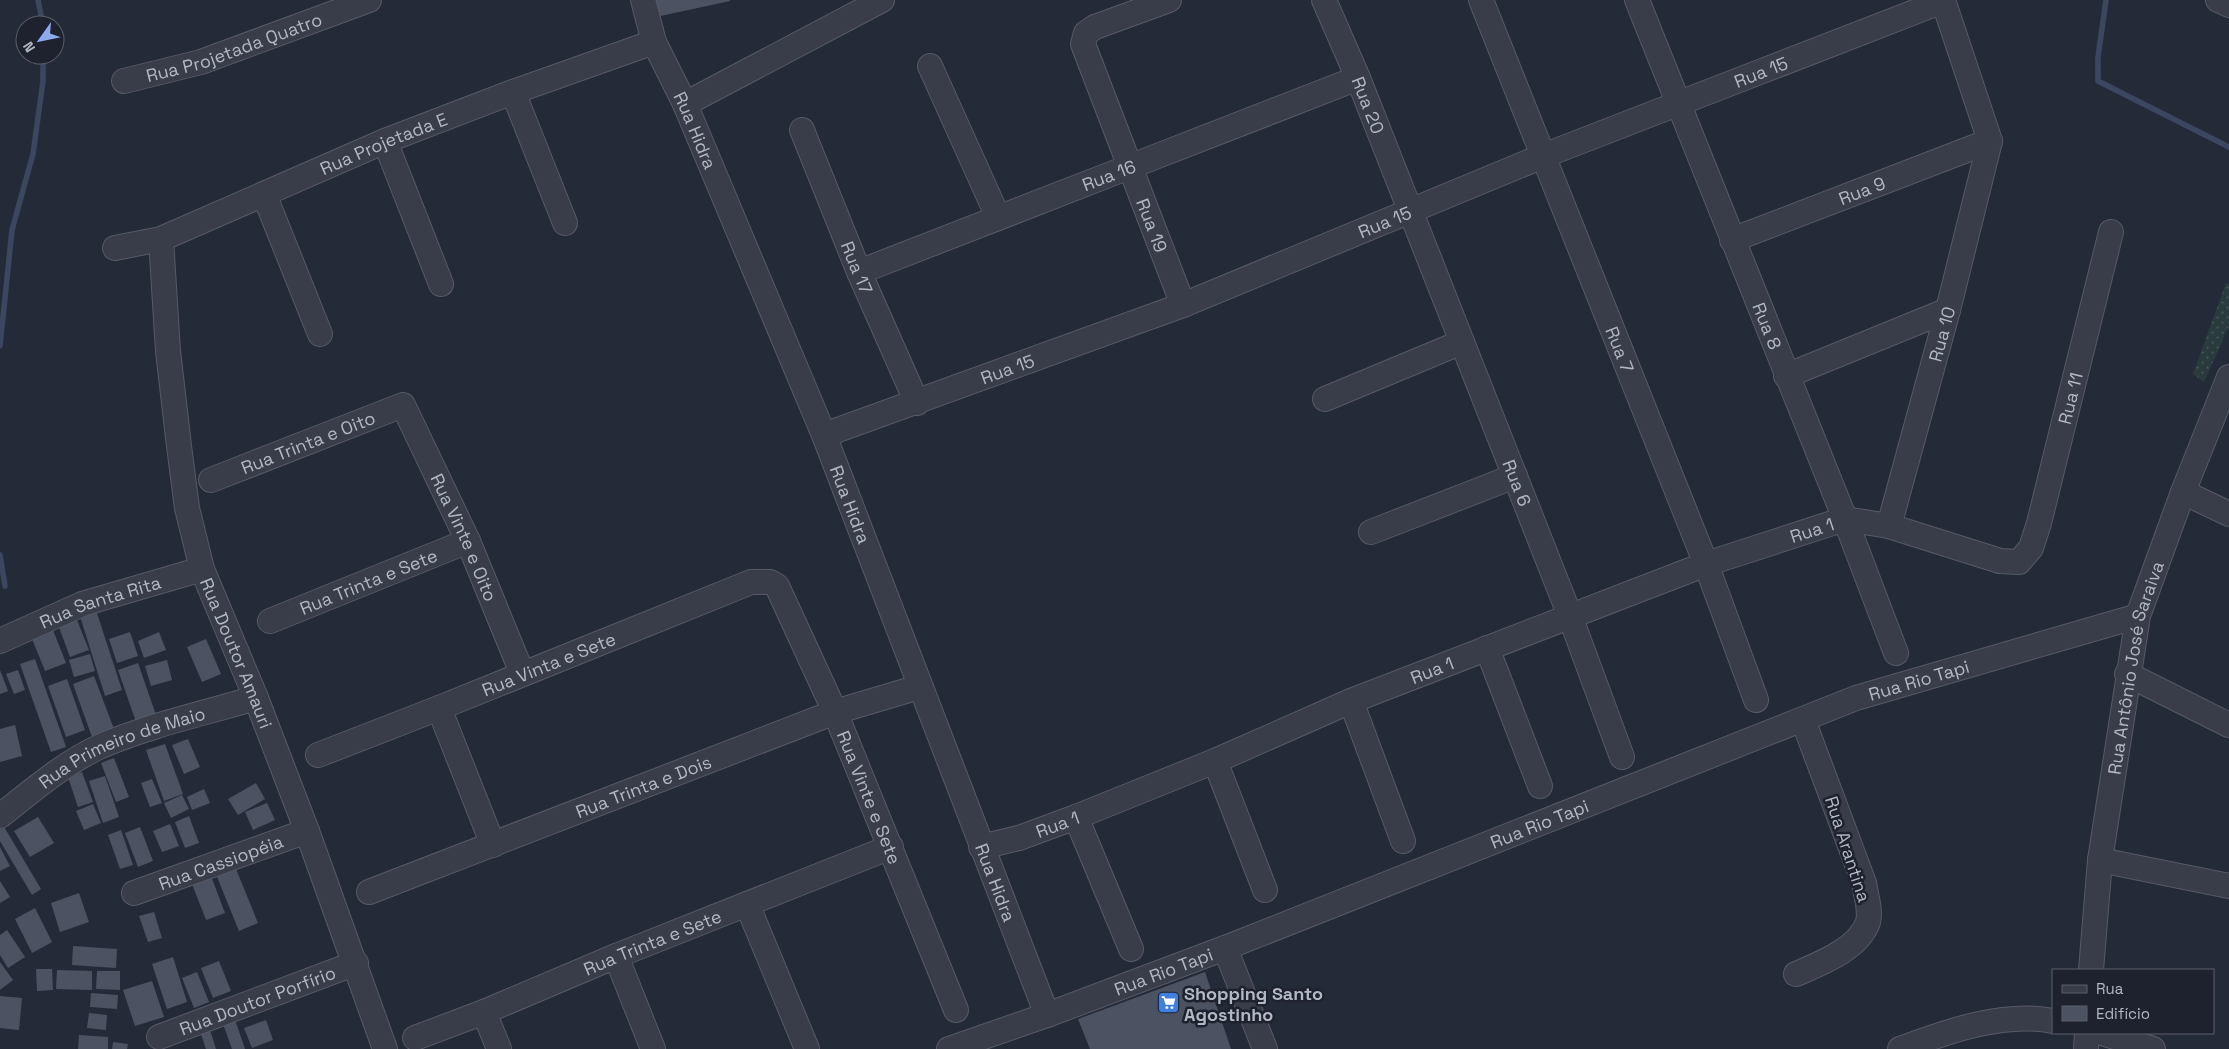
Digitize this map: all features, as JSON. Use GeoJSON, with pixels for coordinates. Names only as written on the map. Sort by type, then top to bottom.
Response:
{"type":"FeatureCollection","features":[{"type":"Feature","properties":{"kind":"street","name":"Rua Projetada Quatro"},"geometry":{"type":"LineString","coordinates":[[124,81],[201,62],[370,0]]}},
{"type":"Feature","properties":{"kind":"street","name":"Rua Hidra"},"geometry":{"type":"LineString","coordinates":[[643,0],[654,42],[685,104],[824,435],[919,687],[1047,1015]]}},
{"type":"Feature","properties":{"kind":"street"},"geometry":{"type":"LineString","coordinates":[[685,104],[882,0]]}},
{"type":"Feature","properties":{"kind":"street","name":"Rua 19"},"geometry":{"type":"LineString","coordinates":[[1169,0],[1095,28],[1086,33],[1083,44],[1183,305]]}},
{"type":"Feature","properties":{"kind":"street","name":"Rua 20"},"geometry":{"type":"LineString","coordinates":[[1324,0],[1358,78],[1410,209]]}},
{"type":"Feature","properties":{"kind":"street","name":"Rua 7"},"geometry":{"type":"LineString","coordinates":[[1482,0],[1706,564],[1756,700]]}},
{"type":"Feature","properties":{"kind":"street","name":"Rua 8"},"geometry":{"type":"LineString","coordinates":[[1637,0],[1786,376],[1845,518],[1896,653]]}},
{"type":"Feature","properties":{"kind":"street"},"geometry":{"type":"LineString","coordinates":[[2218,0],[2229,5]]}},
{"type":"Feature","properties":{"kind":"street"},"geometry":{"type":"LineString","coordinates":[[1943,1],[1990,141]]}},
{"type":"Feature","properties":{"kind":"street","name":"Rua 15"},"geometry":{"type":"LineString","coordinates":[[824,435],[1183,305],[1410,209],[1943,1]]}},
{"type":"Feature","properties":{"kind":"street","name":"Rua Projetada E"},"geometry":{"type":"LineString","coordinates":[[115,248],[161,238],[384,142],[513,92],[654,42]]}},
{"type":"Feature","properties":{"kind":"street"},"geometry":{"type":"LineString","coordinates":[[930,66],[998,217]]}},
{"type":"Feature","properties":{"kind":"street","name":"Rua 16"},"geometry":{"type":"LineString","coordinates":[[860,272],[1358,78]]}},
{"type":"Feature","properties":{"kind":"street"},"geometry":{"type":"LineString","coordinates":[[513,92],[565,223]]}},
{"type":"Feature","properties":{"kind":"street","name":"Rua 17"},"geometry":{"type":"LineString","coordinates":[[802,130],[916,402]]}},
{"type":"Feature","properties":{"kind":"street","name":"Rua 9"},"geometry":{"type":"LineString","coordinates":[[1732,240],[1990,141]]}},
{"type":"Feature","properties":{"kind":"street","name":"Rua 10"},"geometry":{"type":"LineString","coordinates":[[1889,526],[1948,310],[1990,141]]}},
{"type":"Feature","properties":{"kind":"street"},"geometry":{"type":"LineString","coordinates":[[384,142],[441,284]]}},
{"type":"Feature","properties":{"kind":"street"},"geometry":{"type":"LineString","coordinates":[[264,194],[320,334]]}},
{"type":"Feature","properties":{"kind":"street","name":"Rua 6"},"geometry":{"type":"LineString","coordinates":[[1410,209],[1570,616],[1622,757]]}},
{"type":"Feature","properties":{"kind":"street","name":"Rua 11"},"geometry":{"type":"LineString","coordinates":[[2019,562],[2031,548],[2039,523],[2111,232]]}},
{"type":"Feature","properties":{"kind":"street","name":"Rua Doutor Amauri"},"geometry":{"type":"LineString","coordinates":[[161,238],[168,351],[179,446],[187,508],[202,569],[256,698],[307,830],[356,963],[385,1049]]}},
{"type":"Feature","properties":{"kind":"street"},"geometry":{"type":"LineString","coordinates":[[1786,376],[1948,310]]}},
{"type":"Feature","properties":{"kind":"street"},"geometry":{"type":"LineString","coordinates":[[1325,399],[1462,342]]}},
{"type":"Feature","properties":{"kind":"street","name":"Rua Antônio José Saraiva"},"geometry":{"type":"LineString","coordinates":[[2091,969],[2100,860],[2127,674],[2138,616],[2183,492],[2229,377]]}},
{"type":"Feature","properties":{"kind":"street","name":"Rua Trinta e Oito"},"geometry":{"type":"LineString","coordinates":[[211,480],[404,405]]}},
{"type":"Feature","properties":{"kind":"street","name":"Rua Vinte e Oito"},"geometry":{"type":"LineString","coordinates":[[404,405],[468,541],[522,673]]}},
{"type":"Feature","properties":{"kind":"street"},"geometry":{"type":"LineString","coordinates":[[1371,532],[1515,476]]}},
{"type":"Feature","properties":{"kind":"street"},"geometry":{"type":"LineString","coordinates":[[2183,492],[2229,514]]}},
{"type":"Feature","properties":{"kind":"street","name":"Rua 1"},"geometry":{"type":"LineString","coordinates":[[981,848],[1019,838],[1076,817],[1215,761],[1351,701],[1706,564],[1845,518],[1889,526],[1983,557],[2006,562],[2019,562]]}},
{"type":"Feature","properties":{"kind":"street","name":"Rua Trinta e Sete"},"geometry":{"type":"LineString","coordinates":[[270,621],[468,541]]}},
{"type":"Feature","properties":{"kind":"street","name":"Rua Santa Rita"},"geometry":{"type":"LineString","coordinates":[[0,641],[82,604],[202,569]]}},
{"type":"Feature","properties":{"kind":"street","name":"Rua Vinta e Sete"},"geometry":{"type":"LineString","coordinates":[[318,755],[752,582],[770,582],[777,586]]}},
{"type":"Feature","properties":{"kind":"street","name":"Rua Vinte e Sete"},"geometry":{"type":"LineString","coordinates":[[777,586],[835,712],[956,1010]]}},
{"type":"Feature","properties":{"kind":"street","name":"Rua Rio Tapi"},"geometry":{"type":"LineString","coordinates":[[949,1049],[1047,1015],[1225,948],[1856,698],[2138,616]]}},
{"type":"Feature","properties":{"kind":"street"},"geometry":{"type":"LineString","coordinates":[[1487,648],[1540,786]]}},
{"type":"Feature","properties":{"kind":"street"},"geometry":{"type":"LineString","coordinates":[[2127,674],[2229,725]]}},
{"type":"Feature","properties":{"kind":"street","name":"Rua Trinta e Dois"},"geometry":{"type":"LineString","coordinates":[[369,892],[835,712],[919,687]]}},
{"type":"Feature","properties":{"kind":"street","name":"Rua Primeiro de Maio"},"geometry":{"type":"LineString","coordinates":[[0,816],[58,772],[100,747],[140,732],[256,698]]}},
{"type":"Feature","properties":{"kind":"street"},"geometry":{"type":"LineString","coordinates":[[1351,701],[1403,841]]}},
{"type":"Feature","properties":{"kind":"street"},"geometry":{"type":"LineString","coordinates":[[439,708],[493,845]]}},
{"type":"Feature","properties":{"kind":"street","name":"Rua Arantina"},"geometry":{"type":"LineString","coordinates":[[1796,974],[1826,961],[1859,937],[1868,922],[1869,906],[1864,884],[1803,720]]}},
{"type":"Feature","properties":{"kind":"street"},"geometry":{"type":"LineString","coordinates":[[1215,761],[1265,890]]}},
{"type":"Feature","properties":{"kind":"street"},"geometry":{"type":"LineString","coordinates":[[1076,817],[1131,948]]}},
{"type":"Feature","properties":{"kind":"street","name":"Rua Cassiopéia"},"geometry":{"type":"LineString","coordinates":[[134,893],[307,830]]}},
{"type":"Feature","properties":{"kind":"street","name":"Rua Trinta e Sete"},"geometry":{"type":"LineString","coordinates":[[415,1038],[484,1012],[616,956],[891,847]]}},
{"type":"Feature","properties":{"kind":"street"},"geometry":{"type":"LineString","coordinates":[[2100,860],[2229,886]]}},
{"type":"Feature","properties":{"kind":"street"},"geometry":{"type":"LineString","coordinates":[[748,904],[807,1049]]}},
{"type":"Feature","properties":{"kind":"street"},"geometry":{"type":"LineString","coordinates":[[1225,948],[1265,1049]]}},
{"type":"Feature","properties":{"kind":"street"},"geometry":{"type":"LineString","coordinates":[[616,956],[653,1049]]}},
{"type":"Feature","properties":{"kind":"street","name":"Rua Doutor Porfírio"},"geometry":{"type":"LineString","coordinates":[[159,1037],[356,963]]}},
{"type":"Feature","properties":{"kind":"street"},"geometry":{"type":"LineString","coordinates":[[484,1012],[498,1049]]}},
{"type":"Feature","properties":{"kind":"street"},"geometry":{"type":"LineString","coordinates":[[1900,1049],[1987,1022],[2038,1018],[2052,1021]]}},
{"type":"Feature","properties":{"kind":"street"},"geometry":{"type":"LineString","coordinates":[[2086,1049],[2087,1034]]}},
{"type":"Feature","properties":{"kind":"street"},"geometry":{"type":"LineString","coordinates":[[2105,1034],[2153,1049]]}},
{"type":"Feature","properties":{"kind":"shaded area"},"geometry":{"type":"Polygon","coordinates":[[[2226,283],[2229,284],[2229,326],[2204,382],[2193,374],[2226,283]]]}},
{"type":"Feature","properties":{"kind":"building"},"geometry":{"type":"Polygon","coordinates":[[[652,0],[730,0],[730,1],[656,17],[652,0]]]}},
{"type":"Feature","properties":{"kind":"building"},"geometry":{"type":"Polygon","coordinates":[[[94,604],[122,690],[105,696],[78,610],[94,604]]]}},
{"type":"Feature","properties":{"kind":"building"},"geometry":{"type":"Polygon","coordinates":[[[75,615],[89,650],[70,657],[57,622],[75,615]]]}},
{"type":"Feature","properties":{"kind":"building"},"geometry":{"type":"Polygon","coordinates":[[[51,625],[66,663],[45,671],[30,634],[51,625]]]}},
{"type":"Feature","properties":{"kind":"building"},"geometry":{"type":"Polygon","coordinates":[[[130,632],[138,656],[117,663],[109,639],[130,632]]]}},
{"type":"Feature","properties":{"kind":"building"},"geometry":{"type":"Polygon","coordinates":[[[159,632],[166,650],[144,658],[138,641],[159,632]]]}},
{"type":"Feature","properties":{"kind":"building"},"geometry":{"type":"Polygon","coordinates":[[[206,639],[221,674],[202,682],[187,647],[206,639]]]}},
{"type":"Feature","properties":{"kind":"building"},"geometry":{"type":"Polygon","coordinates":[[[90,654],[95,671],[74,677],[69,660],[90,654]]]}},
{"type":"Feature","properties":{"kind":"building"},"geometry":{"type":"Polygon","coordinates":[[[35,659],[66,747],[51,752],[20,664],[35,659]]]}},
{"type":"Feature","properties":{"kind":"building"},"geometry":{"type":"Polygon","coordinates":[[[167,660],[172,680],[151,686],[145,666],[167,660]]]}},
{"type":"Feature","properties":{"kind":"building"},"geometry":{"type":"Polygon","coordinates":[[[138,663],[156,715],[136,722],[118,670],[138,663]]]}},
{"type":"Feature","properties":{"kind":"building"},"geometry":{"type":"Polygon","coordinates":[[[0,670],[8,691],[0,694],[0,670]]]}},
{"type":"Feature","properties":{"kind":"building"},"geometry":{"type":"Polygon","coordinates":[[[18,670],[25,690],[14,694],[6,674],[18,670]]]}},
{"type":"Feature","properties":{"kind":"building"},"geometry":{"type":"Polygon","coordinates":[[[94,676],[114,729],[92,737],[73,684],[94,676]]]}},
{"type":"Feature","properties":{"kind":"building"},"geometry":{"type":"Polygon","coordinates":[[[67,679],[85,730],[66,737],[48,686],[67,679]]]}},
{"type":"Feature","properties":{"kind":"building"},"geometry":{"type":"Polygon","coordinates":[[[15,725],[22,756],[0,762],[0,729],[15,725]]]}},
{"type":"Feature","properties":{"kind":"building"},"geometry":{"type":"Polygon","coordinates":[[[188,739],[200,767],[184,774],[172,745],[188,739]]]}},
{"type":"Feature","properties":{"kind":"building"},"geometry":{"type":"Polygon","coordinates":[[[165,744],[183,794],[164,801],[146,750],[165,744]]]}},
{"type":"Feature","properties":{"kind":"building"},"geometry":{"type":"Polygon","coordinates":[[[114,758],[129,797],[116,802],[101,763],[114,758]]]}},
{"type":"Feature","properties":{"kind":"building"},"geometry":{"type":"Polygon","coordinates":[[[82,772],[93,802],[78,807],[68,777],[82,772]]]}},
{"type":"Feature","properties":{"kind":"building"},"geometry":{"type":"Polygon","coordinates":[[[105,776],[119,817],[103,823],[89,781],[105,776]]]}},
{"type":"Feature","properties":{"kind":"building"},"geometry":{"type":"Polygon","coordinates":[[[152,779],[162,803],[150,807],[141,783],[152,779]]]}},
{"type":"Feature","properties":{"kind":"building"},"geometry":{"type":"Polygon","coordinates":[[[256,783],[265,799],[238,815],[228,799],[256,783]]]}},
{"type":"Feature","properties":{"kind":"building"},"geometry":{"type":"Polygon","coordinates":[[[204,789],[210,803],[192,810],[187,797],[204,789]]]}},
{"type":"Feature","properties":{"kind":"building"},"geometry":{"type":"Polygon","coordinates":[[[182,795],[189,809],[171,818],[164,803],[182,795]]]}},
{"type":"Feature","properties":{"kind":"building"},"geometry":{"type":"Polygon","coordinates":[[[267,803],[275,820],[253,830],[245,812],[267,803]]]}},
{"type":"Feature","properties":{"kind":"building"},"geometry":{"type":"Polygon","coordinates":[[[93,804],[101,823],[84,830],[76,811],[93,804]]]}},
{"type":"Feature","properties":{"kind":"building"},"geometry":{"type":"Polygon","coordinates":[[[189,816],[199,843],[185,848],[175,822],[189,816]]]}},
{"type":"Feature","properties":{"kind":"building"},"geometry":{"type":"Polygon","coordinates":[[[38,817],[54,843],[30,857],[14,831],[38,817]]]}},
{"type":"Feature","properties":{"kind":"building"},"geometry":{"type":"Polygon","coordinates":[[[0,820],[41,889],[32,895],[0,841],[0,820]]]}},
{"type":"Feature","properties":{"kind":"building"},"geometry":{"type":"Polygon","coordinates":[[[170,824],[179,846],[162,852],[153,831],[170,824]]]}},
{"type":"Feature","properties":{"kind":"building"},"geometry":{"type":"Polygon","coordinates":[[[140,827],[153,861],[138,867],[125,833],[140,827]]]}},
{"type":"Feature","properties":{"kind":"building"},"geometry":{"type":"Polygon","coordinates":[[[121,830],[133,865],[120,869],[108,835],[121,830]]]}},
{"type":"Feature","properties":{"kind":"building"},"geometry":{"type":"Polygon","coordinates":[[[0,847],[10,866],[0,871],[0,847]]]}},
{"type":"Feature","properties":{"kind":"building"},"geometry":{"type":"Polygon","coordinates":[[[234,864],[258,923],[239,931],[215,872],[234,864]]]}},
{"type":"Feature","properties":{"kind":"building"},"geometry":{"type":"Polygon","coordinates":[[[211,876],[225,913],[206,920],[192,884],[211,876]]]}},
{"type":"Feature","properties":{"kind":"building"},"geometry":{"type":"Polygon","coordinates":[[[0,881],[10,897],[0,903],[0,881]]]}},
{"type":"Feature","properties":{"kind":"building"},"geometry":{"type":"Polygon","coordinates":[[[79,893],[89,922],[60,932],[51,903],[79,893]]]}},
{"type":"Feature","properties":{"kind":"building"},"geometry":{"type":"Polygon","coordinates":[[[35,908],[52,942],[32,953],[15,919],[35,908]]]}},
{"type":"Feature","properties":{"kind":"building"},"geometry":{"type":"Polygon","coordinates":[[[154,912],[162,938],[148,942],[139,916],[154,912]]]}},
{"type":"Feature","properties":{"kind":"building"},"geometry":{"type":"Polygon","coordinates":[[[7,930],[25,957],[8,968],[0,955],[0,935],[7,930]]]}},
{"type":"Feature","properties":{"kind":"building"},"geometry":{"type":"Polygon","coordinates":[[[73,946],[117,949],[116,968],[72,965],[73,946]]]}},
{"type":"Feature","properties":{"kind":"building"},"geometry":{"type":"Polygon","coordinates":[[[173,957],[187,1002],[167,1009],[152,964],[173,957]]]}},
{"type":"Feature","properties":{"kind":"building"},"geometry":{"type":"Polygon","coordinates":[[[219,961],[231,991],[213,998],[201,968],[219,961]]]}},
{"type":"Feature","properties":{"kind":"building"},"geometry":{"type":"Polygon","coordinates":[[[0,962],[13,980],[0,990],[0,962]]]}},
{"type":"Feature","properties":{"kind":"building"},"geometry":{"type":"Polygon","coordinates":[[[36,969],[52,969],[53,990],[37,991],[36,969]]]}},
{"type":"Feature","properties":{"kind":"building"},"geometry":{"type":"Polygon","coordinates":[[[57,970],[92,971],[92,990],[56,989],[57,970]]]}},
{"type":"Feature","properties":{"kind":"building"},"geometry":{"type":"Polygon","coordinates":[[[97,971],[120,971],[120,990],[96,989],[97,971]]]}},
{"type":"Feature","properties":{"kind":"building"},"geometry":{"type":"Polygon","coordinates":[[[197,972],[209,1002],[194,1008],[182,978],[197,972]]]}},
{"type":"Feature","properties":{"kind":"building","name":"Shopping Santo Agostinho"},"geometry":{"type":"Polygon","coordinates":[[[1205,972],[1231,1049],[1090,1049],[1078,1019],[1205,972]]]}},
{"type":"Feature","properties":{"kind":"building"},"geometry":{"type":"Polygon","coordinates":[[[152,981],[164,1017],[135,1026],[123,990],[152,981]]]}},
{"type":"Feature","properties":{"kind":"building"},"geometry":{"type":"Polygon","coordinates":[[[91,993],[118,995],[117,1009],[90,1007],[91,993]]]}},
{"type":"Feature","properties":{"kind":"building"},"geometry":{"type":"Polygon","coordinates":[[[0,996],[22,998],[19,1030],[0,1028],[0,996]]]}},
{"type":"Feature","properties":{"kind":"building"},"geometry":{"type":"Polygon","coordinates":[[[89,1013],[107,1015],[106,1030],[87,1028],[89,1013]]]}},
{"type":"Feature","properties":{"kind":"building"},"geometry":{"type":"Polygon","coordinates":[[[234,1017],[245,1049],[232,1049],[222,1021],[234,1017]]]}},
{"type":"Feature","properties":{"kind":"building"},"geometry":{"type":"Polygon","coordinates":[[[266,1020],[273,1040],[252,1048],[244,1028],[266,1020]]]}},
{"type":"Feature","properties":{"kind":"building"},"geometry":{"type":"Polygon","coordinates":[[[210,1030],[216,1049],[206,1049],[201,1034],[210,1030]]]}},
{"type":"Feature","properties":{"kind":"building"},"geometry":{"type":"Polygon","coordinates":[[[79,1035],[108,1037],[108,1049],[78,1049],[79,1035]]]}},
{"type":"Feature","properties":{"kind":"building"},"geometry":{"type":"Polygon","coordinates":[[[113,1042],[128,1044],[127,1049],[112,1049],[113,1042]]]}},
{"type":"Feature","properties":{"kind":"waterway"},"geometry":{"type":"LineString","coordinates":[[38,0],[41,15]]}},
{"type":"Feature","properties":{"kind":"waterway"},"geometry":{"type":"LineString","coordinates":[[2106,0],[2098,57],[2098,81],[2229,147]]}},
{"type":"Feature","properties":{"kind":"waterway"},"geometry":{"type":"LineString","coordinates":[[0,346],[12,230],[33,154],[43,81],[43,65]]}},
{"type":"Feature","properties":{"kind":"waterway"},"geometry":{"type":"LineString","coordinates":[[0,555],[5,586]]}},
{"type":"Feature","properties":{"kind":"place","name":"Shopping Santo Agostinho"},"geometry":{"type":"Point","coordinates":[1168,1003]}}]}
